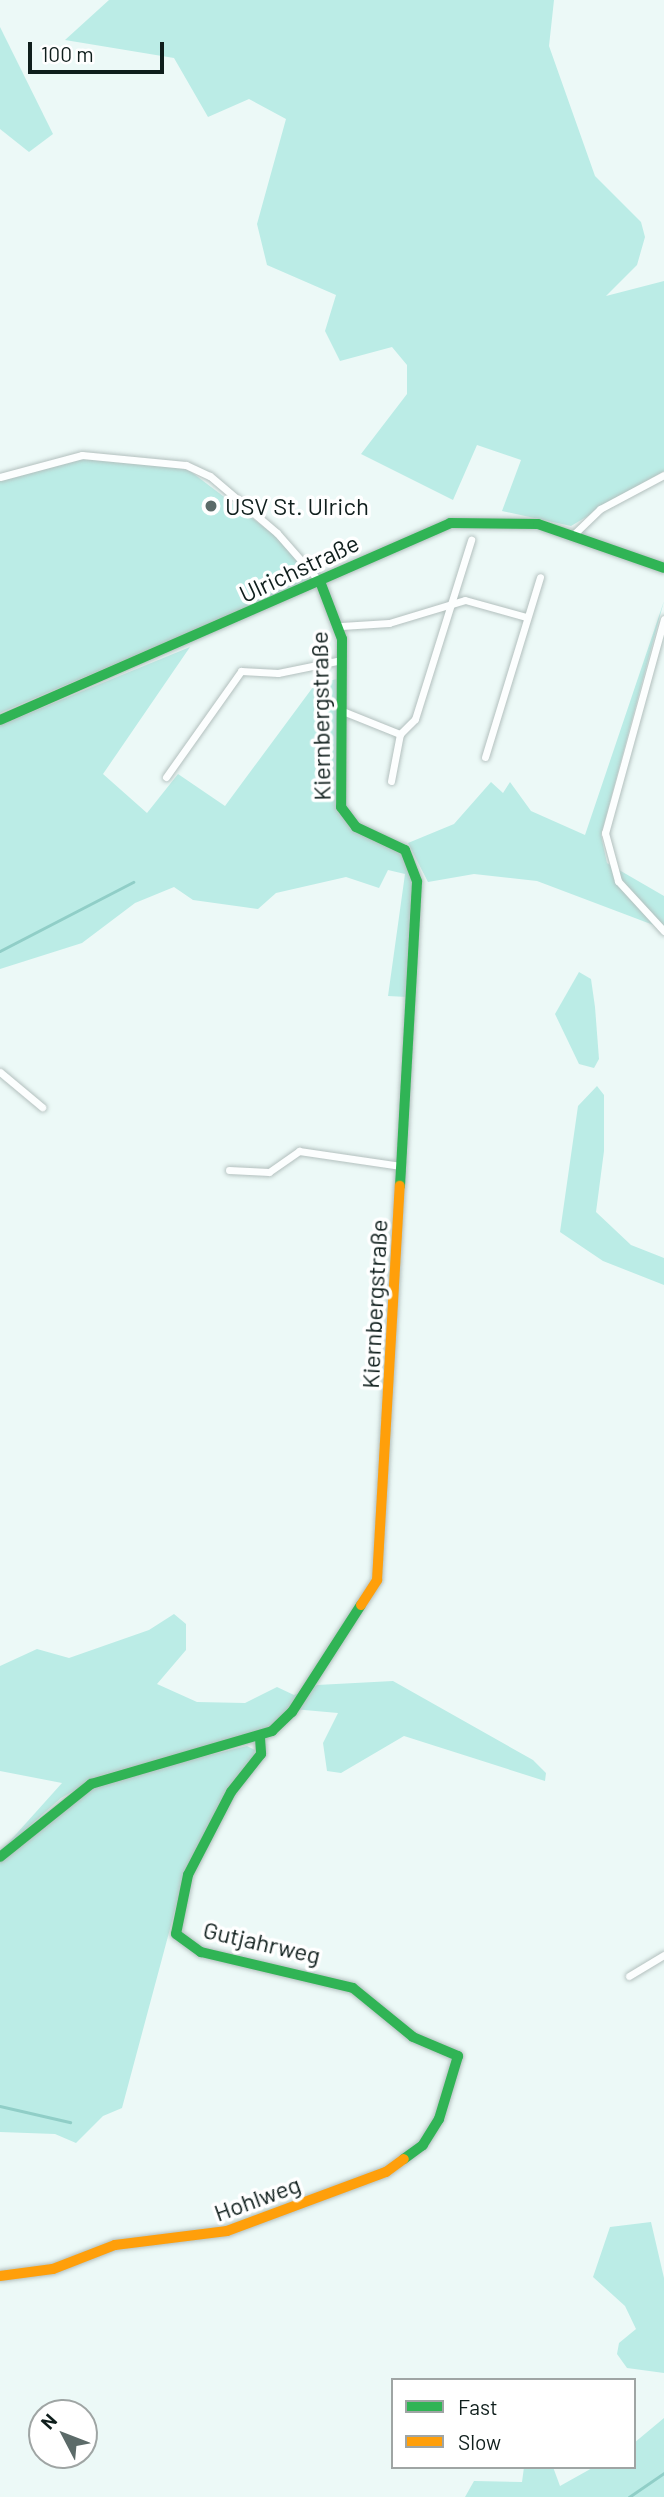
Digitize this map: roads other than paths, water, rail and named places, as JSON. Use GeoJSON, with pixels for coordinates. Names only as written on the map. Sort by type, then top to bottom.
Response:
{"type":"FeatureCollection","features":[{"type":"Feature","properties":{"kind":"street"},"geometry":{"type":"LineString","coordinates":[[0,477],[82,455],[186,465],[210,476],[277,533],[321,584]]}},
{"type":"Feature","properties":{"kind":"street"},"geometry":{"type":"LineString","coordinates":[[572,536],[600,509],[664,475]]}},
{"type":"Feature","properties":{"kind":"street","name":"Ulrichstraße"},"geometry":{"type":"LineString","coordinates":[[0,719],[321,584],[413,536],[463,521],[522,521],[664,568]]}},
{"type":"Feature","properties":{"kind":"street"},"geometry":{"type":"LineString","coordinates":[[391,781],[400,734],[415,719],[471,540]]}},
{"type":"Feature","properties":{"kind":"street"},"geometry":{"type":"LineString","coordinates":[[485,757],[540,577]]}},
{"type":"Feature","properties":{"kind":"street","name":"Kiernbergstraße"},"geometry":{"type":"LineString","coordinates":[[0,1857],[91,1784],[260,1738],[292,1712],[362,1611],[379,1572],[416,873],[405,850],[356,827],[341,807],[341,625],[321,584]]}},
{"type":"Feature","properties":{"kind":"street"},"geometry":{"type":"LineString","coordinates":[[341,625],[389,623],[453,602],[470,600],[526,617]]}},
{"type":"Feature","properties":{"kind":"street"},"geometry":{"type":"LineString","coordinates":[[664,619],[605,833],[618,881],[664,931]]}},
{"type":"Feature","properties":{"kind":"street"},"geometry":{"type":"LineString","coordinates":[[166,777],[241,671],[278,673],[342,660]]}},
{"type":"Feature","properties":{"kind":"street"},"geometry":{"type":"LineString","coordinates":[[340,710],[400,734]]}},
{"type":"Feature","properties":{"kind":"street"},"geometry":{"type":"LineString","coordinates":[[0,1072],[42,1107]]}},
{"type":"Feature","properties":{"kind":"street"},"geometry":{"type":"LineString","coordinates":[[229,1170],[269,1172],[299,1151],[401,1166]]}},
{"type":"Feature","properties":{"kind":"street","name":"Gutjahrweg"},"geometry":{"type":"LineString","coordinates":[[260,1738],[261,1754],[231,1792],[188,1875],[175,1919],[180,1940],[201,1952],[346,1985],[414,2036],[458,2056]]}},
{"type":"Feature","properties":{"kind":"street"},"geometry":{"type":"LineString","coordinates":[[629,1976],[664,1955]]}},
{"type":"Feature","properties":{"kind":"street","name":"Hohlweg"},"geometry":{"type":"LineString","coordinates":[[0,2276],[53,2269],[115,2245],[211,2236],[386,2172],[432,2132],[458,2056]]}},
{"type":"Feature","properties":{"kind":"waterway"},"geometry":{"type":"LineString","coordinates":[[0,951],[133,882]]}},
{"type":"Feature","properties":{"kind":"waterway"},"geometry":{"type":"LineString","coordinates":[[0,2106],[70,2122]]}},
{"type":"Feature","properties":{"kind":"waterway"},"geometry":{"type":"LineString","coordinates":[[629,2497],[664,2473]]}},
{"type":"Feature","properties":{"kind":"place","name":"USV St. Ulrich"},"geometry":{"type":"Point","coordinates":[211,506]}}]}
